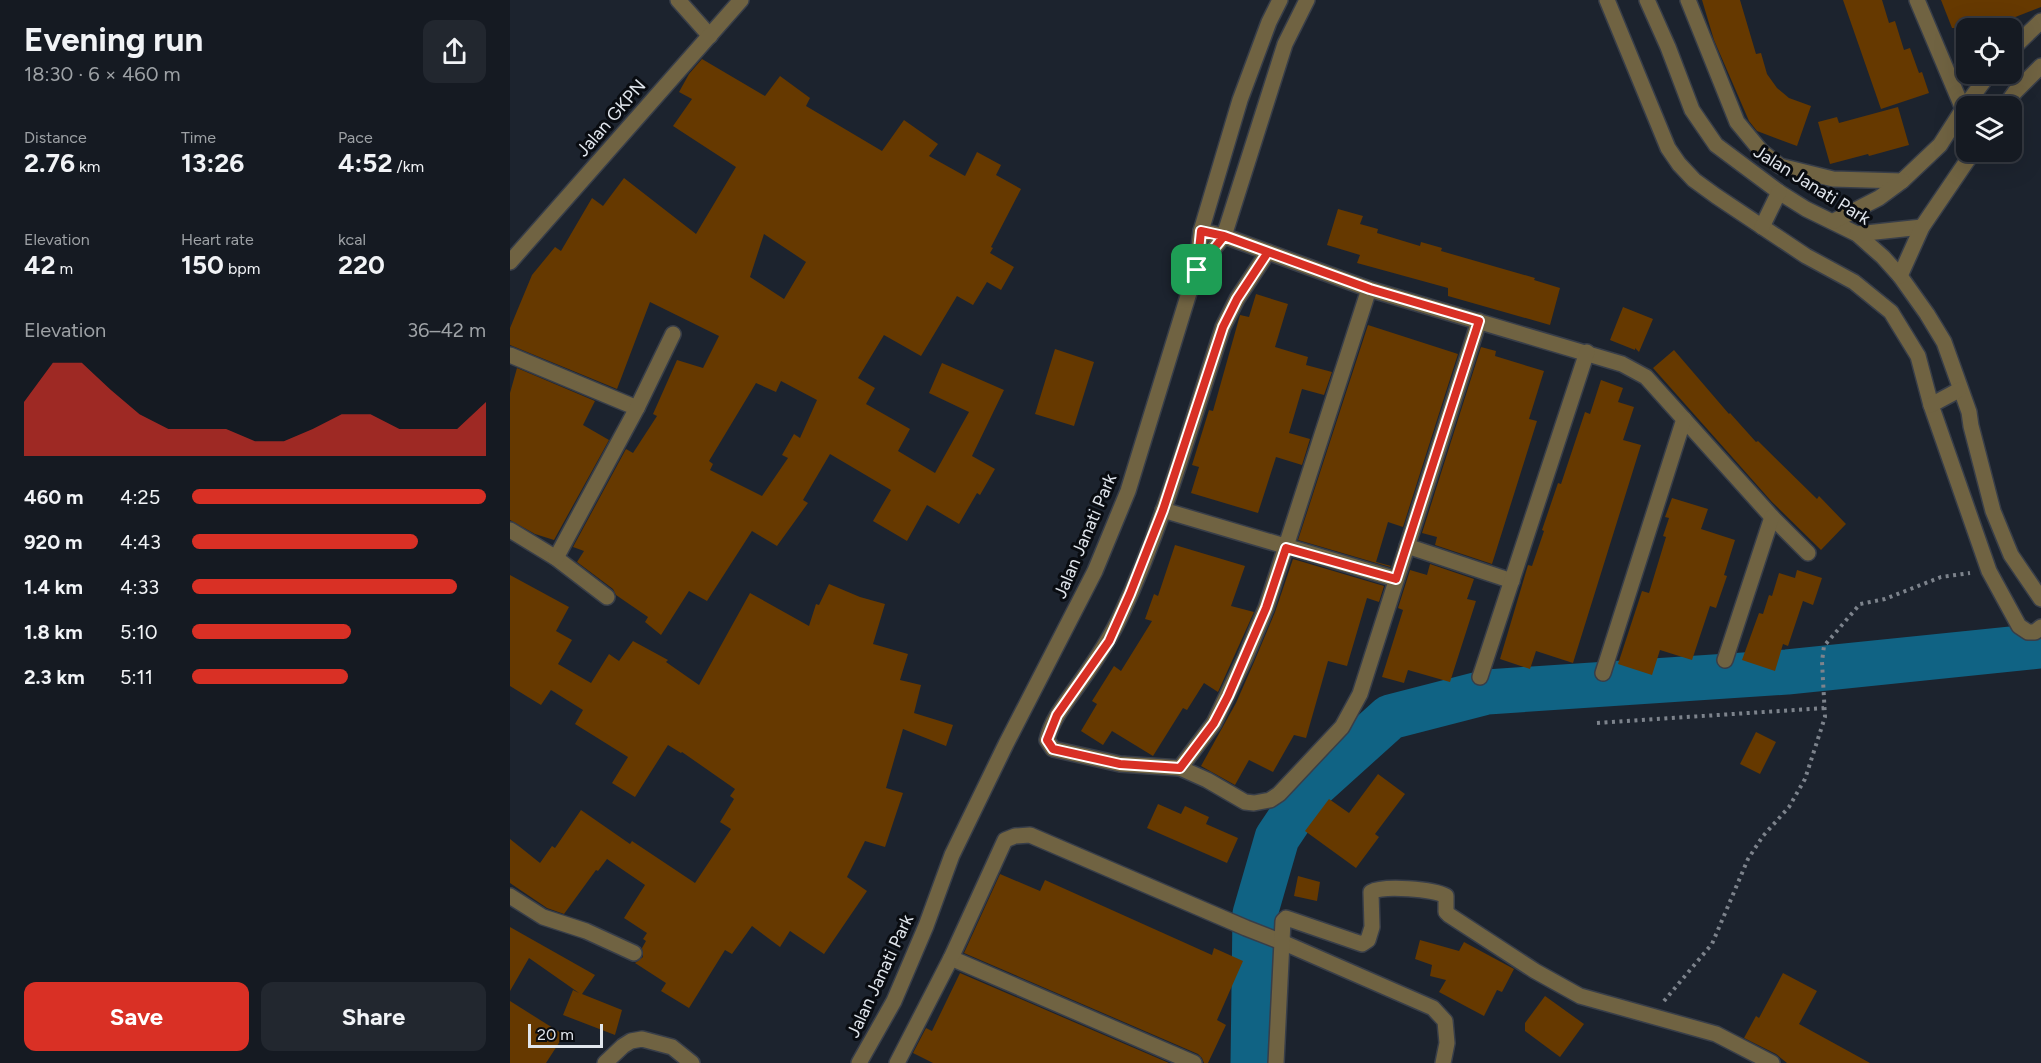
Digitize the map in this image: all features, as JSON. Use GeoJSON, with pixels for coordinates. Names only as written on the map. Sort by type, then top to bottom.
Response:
{"type":"FeatureCollection","features":[{"type":"Feature","properties":{"kind":"street"},"geometry":{"type":"LineString","coordinates":[[678,0],[710,36]]}},
{"type":"Feature","properties":{"kind":"street","name":"Jalan GKPN"},"geometry":{"type":"LineString","coordinates":[[513,254],[741,0]]}},
{"type":"Feature","properties":{"kind":"street","name":"Jalan Janati Park"},"geometry":{"type":"LineString","coordinates":[[859,1063],[894,1001],[926,926],[952,855],[1095,571],[1128,491],[1197,270],[1201,231],[1240,100],[1269,22],[1280,0]]}},
{"type":"Feature","properties":{"kind":"street"},"geometry":{"type":"LineString","coordinates":[[1197,270],[1224,236],[1286,44],[1307,0]]}},
{"type":"Feature","properties":{"kind":"street"},"geometry":{"type":"LineString","coordinates":[[1606,0],[1668,148],[1679,164],[1694,180],[1806,256],[1854,282],[1891,312],[1918,356],[1931,405],[1989,571],[2019,626],[2028,632],[2035,632],[2041,627]]}},
{"type":"Feature","properties":{"kind":"street","name":"Jalan Janati Park"},"geometry":{"type":"LineString","coordinates":[[1647,0],[1692,110],[1716,146],[1779,192],[1857,234],[1883,256],[1927,314],[1944,342],[1959,390],[1969,412],[1994,511],[2012,555],[2041,599]]}},
{"type":"Feature","properties":{"kind":"street","name":"Jalan Janati Park"},"geometry":{"type":"LineString","coordinates":[[1688,0],[1737,122],[1761,151],[1780,166],[1833,179],[1902,181]]}},
{"type":"Feature","properties":{"kind":"street"},"geometry":{"type":"LineString","coordinates":[[1917,0],[1958,96]]}},
{"type":"Feature","properties":{"kind":"street"},"geometry":{"type":"LineString","coordinates":[[2022,39],[2041,21]]}},
{"type":"Feature","properties":{"kind":"street"},"geometry":{"type":"LineString","coordinates":[[2012,96],[2041,66]]}},
{"type":"Feature","properties":{"kind":"street"},"geometry":{"type":"LineString","coordinates":[[1834,221],[1879,198],[1902,181],[1940,145],[1956,120]]}},
{"type":"Feature","properties":{"kind":"street"},"geometry":{"type":"LineString","coordinates":[[1900,276],[1922,226],[1966,162]]}},
{"type":"Feature","properties":{"kind":"street"},"geometry":{"type":"LineString","coordinates":[[1762,227],[1779,192]]}},
{"type":"Feature","properties":{"kind":"street"},"geometry":{"type":"LineString","coordinates":[[1857,234],[1922,226]]}},
{"type":"Feature","properties":{"kind":"street"},"geometry":{"type":"LineString","coordinates":[[1201,231],[1224,236],[1370,289],[1622,363],[1646,377],[1772,517],[1808,553]]}},
{"type":"Feature","properties":{"kind":"street"},"geometry":{"type":"LineString","coordinates":[[1268,252],[1237,299],[1223,327],[1163,510],[1130,594],[1109,641],[1057,715],[1047,740],[1053,749],[1120,764],[1180,768],[1207,780],[1245,802],[1270,800],[1279,794],[1342,727],[1360,694],[1479,321]]}},
{"type":"Feature","properties":{"kind":"street"},"geometry":{"type":"LineString","coordinates":[[1180,768],[1214,723],[1266,608],[1370,289]]}},
{"type":"Feature","properties":{"kind":"street"},"geometry":{"type":"LineString","coordinates":[[556,558],[637,408],[673,334]]}},
{"type":"Feature","properties":{"kind":"street"},"geometry":{"type":"LineString","coordinates":[[1480,676],[1587,352]]}},
{"type":"Feature","properties":{"kind":"street"},"geometry":{"type":"LineString","coordinates":[[510,355],[637,408]]}},
{"type":"Feature","properties":{"kind":"street"},"geometry":{"type":"LineString","coordinates":[[1931,405],[1959,390]]}},
{"type":"Feature","properties":{"kind":"street"},"geometry":{"type":"LineString","coordinates":[[1603,673],[1684,419]]}},
{"type":"Feature","properties":{"kind":"street"},"geometry":{"type":"LineString","coordinates":[[1163,510],[1396,579]]}},
{"type":"Feature","properties":{"kind":"street"},"geometry":{"type":"LineString","coordinates":[[1725,660],[1772,517]]}},
{"type":"Feature","properties":{"kind":"street"},"geometry":{"type":"LineString","coordinates":[[510,530],[556,558],[607,597]]}},
{"type":"Feature","properties":{"kind":"street"},"geometry":{"type":"LineString","coordinates":[[1407,546],[1512,580]]}},
{"type":"Feature","properties":{"kind":"street"},"geometry":{"type":"LineString","coordinates":[[897,1063],[951,958],[1005,840],[1015,836],[1030,835],[1246,928],[1277,939],[1433,1008],[1445,1021],[1447,1042],[1443,1063]]}},
{"type":"Feature","properties":{"kind":"street"},"geometry":{"type":"LineString","coordinates":[[1276,1063],[1277,939],[1283,921],[1286,918],[1362,944],[1368,940],[1372,927],[1371,892],[1386,888],[1434,892],[1446,896],[1446,912],[1449,915],[1544,976],[1580,996],[1716,1034],[1772,1063]]}},
{"type":"Feature","properties":{"kind":"street"},"geometry":{"type":"LineString","coordinates":[[510,896],[543,917],[585,931],[634,953]]}},
{"type":"Feature","properties":{"kind":"street"},"geometry":{"type":"LineString","coordinates":[[951,958],[1194,1063]]}},
{"type":"Feature","properties":{"kind":"street"},"geometry":{"type":"LineString","coordinates":[[606,1063],[622,1046],[642,1039],[672,1047],[692,1063]]}},
{"type":"Feature","properties":{"kind":"path"},"geometry":{"type":"LineString","coordinates":[[1652,1015],[1712,944],[1748,859],[1763,836],[1798,795],[1825,717],[1822,662],[1824,646],[1860,604],[1885,599],[1941,576],[1989,571]]}},
{"type":"Feature","properties":{"kind":"path"},"geometry":{"type":"LineString","coordinates":[[1597,723],[1824,708]]}},
{"type":"Feature","properties":{"kind":"building"},"geometry":{"type":"Polygon","coordinates":[[[1702,0],[1740,0],[1756,54],[1761,53],[1767,74],[1777,88],[1789,98],[1811,106],[1797,146],[1757,131],[1749,121],[1714,40],[1702,0]]]}},
{"type":"Feature","properties":{"kind":"building"},"geometry":{"type":"Polygon","coordinates":[[[1843,0],[1882,0],[1889,23],[1895,21],[1904,50],[1910,48],[1929,93],[1881,109],[1843,0]]]}},
{"type":"Feature","properties":{"kind":"building"},"geometry":{"type":"Polygon","coordinates":[[[1941,0],[2041,0],[2041,7],[2013,18],[1956,18],[1956,28],[1952,28],[1941,0]]]}},
{"type":"Feature","properties":{"kind":"building"},"geometry":{"type":"Polygon","coordinates":[[[702,59],[765,96],[780,76],[810,98],[806,106],[882,151],[904,120],[938,144],[929,156],[965,176],[977,152],[1001,165],[996,175],[1021,189],[991,247],[993,248],[990,253],[1014,267],[1001,290],[987,282],[973,305],[957,296],[921,356],[884,335],[858,378],[875,388],[866,404],[910,429],[898,451],[935,473],[969,412],[929,393],[942,363],[1004,390],[972,456],[995,469],[980,495],[977,493],[959,524],[927,505],[907,541],[873,521],[891,490],[830,454],[803,500],[808,503],[777,546],[752,531],[707,601],[689,591],[661,635],[645,622],[648,617],[616,595],[613,589],[577,562],[584,551],[573,547],[626,449],[633,453],[657,416],[653,414],[677,360],[703,368],[719,336],[650,302],[617,389],[510,345],[510,328],[532,275],[555,247],[561,251],[592,198],[603,206],[624,178],[696,234],[736,167],[673,126],[692,99],[679,92],[689,74],[702,59]],[[764,234],[750,277],[784,299],[806,262],[764,234]],[[781,381],[776,392],[756,383],[709,461],[713,464],[710,470],[762,496],[788,458],[782,455],[794,434],[800,438],[817,400],[781,381]]]}},
{"type":"Feature","properties":{"kind":"building"},"geometry":{"type":"Polygon","coordinates":[[[1898,107],[1909,145],[1830,164],[1818,122],[1837,117],[1839,123],[1898,107]]]}},
{"type":"Feature","properties":{"kind":"building"},"geometry":{"type":"Polygon","coordinates":[[[1338,209],[1363,216],[1360,224],[1378,229],[1377,233],[1420,246],[1421,242],[1442,248],[1441,251],[1535,278],[1534,280],[1560,288],[1550,325],[1448,296],[1448,288],[1357,263],[1360,255],[1327,245],[1338,209]]]}},
{"type":"Feature","properties":{"kind":"building"},"geometry":{"type":"Polygon","coordinates":[[[1256,294],[1288,304],[1275,347],[1308,357],[1306,365],[1332,372],[1324,395],[1302,389],[1289,433],[1310,439],[1302,465],[1276,457],[1258,513],[1191,493],[1199,467],[1192,465],[1209,410],[1213,411],[1240,315],[1249,317],[1256,294]]]}},
{"type":"Feature","properties":{"kind":"building"},"geometry":{"type":"Polygon","coordinates":[[[1623,307],[1653,319],[1639,352],[1635,348],[1635,350],[1610,340],[1623,307]]]}},
{"type":"Feature","properties":{"kind":"building"},"geometry":{"type":"Polygon","coordinates":[[[1368,325],[1458,354],[1403,527],[1388,522],[1376,562],[1390,567],[1298,540],[1368,325]]]}},
{"type":"Feature","properties":{"kind":"building"},"geometry":{"type":"Polygon","coordinates":[[[1481,347],[1496,351],[1495,356],[1544,371],[1529,419],[1537,421],[1492,564],[1435,545],[1437,537],[1422,533],[1481,347]]]}},
{"type":"Feature","properties":{"kind":"building"},"geometry":{"type":"Polygon","coordinates":[[[1055,349],[1094,362],[1074,426],[1035,414],[1055,349]]]}},
{"type":"Feature","properties":{"kind":"building"},"geometry":{"type":"Polygon","coordinates":[[[1674,350],[1756,442],[1758,441],[1817,499],[1819,496],[1846,524],[1821,550],[1772,502],[1653,368],[1674,350]]]}},
{"type":"Feature","properties":{"kind":"building"},"geometry":{"type":"Polygon","coordinates":[[[517,368],[595,401],[583,425],[609,440],[554,540],[535,534],[510,520],[510,393],[517,368]]]}},
{"type":"Feature","properties":{"kind":"building"},"geometry":{"type":"Polygon","coordinates":[[[1601,380],[1623,388],[1618,402],[1634,407],[1623,440],[1641,445],[1573,663],[1536,651],[1530,669],[1500,659],[1528,565],[1532,566],[1558,483],[1561,484],[1585,412],[1590,414],[1601,380]]]}},
{"type":"Feature","properties":{"kind":"building"},"geometry":{"type":"Polygon","coordinates":[[[1672,498],[1708,509],[1701,529],[1735,540],[1724,575],[1727,576],[1716,608],[1710,606],[1692,660],[1660,650],[1652,675],[1618,664],[1642,591],[1649,593],[1666,537],[1663,536],[1669,518],[1665,517],[1672,498]]]}},
{"type":"Feature","properties":{"kind":"building"},"geometry":{"type":"Polygon","coordinates":[[[1175,545],[1245,566],[1231,606],[1254,612],[1218,692],[1204,683],[1187,710],[1183,708],[1153,756],[1112,731],[1103,745],[1081,731],[1097,704],[1092,701],[1114,666],[1121,671],[1152,621],[1145,619],[1154,594],[1158,596],[1175,545]]]}},
{"type":"Feature","properties":{"kind":"building"},"geometry":{"type":"Polygon","coordinates":[[[1293,559],[1384,586],[1379,602],[1367,598],[1347,666],[1328,661],[1306,738],[1294,735],[1273,772],[1249,760],[1235,785],[1201,766],[1236,703],[1275,612],[1293,559]]]}},
{"type":"Feature","properties":{"kind":"building"},"geometry":{"type":"Polygon","coordinates":[[[1430,564],[1474,579],[1467,599],[1476,601],[1450,682],[1408,670],[1404,683],[1382,677],[1403,610],[1398,608],[1410,570],[1427,575],[1430,564]]]}},
{"type":"Feature","properties":{"kind":"building"},"geometry":{"type":"Polygon","coordinates":[[[1797,570],[1822,578],[1813,605],[1803,601],[1788,646],[1783,644],[1775,671],[1742,660],[1759,613],[1763,614],[1769,595],[1772,596],[1779,573],[1795,578],[1797,570]]]}},
{"type":"Feature","properties":{"kind":"building"},"geometry":{"type":"Polygon","coordinates":[[[510,575],[569,607],[556,631],[572,640],[558,664],[591,683],[609,654],[619,661],[633,641],[668,660],[666,662],[699,685],[750,593],[809,626],[816,604],[819,605],[829,584],[860,597],[885,604],[873,644],[908,654],[900,680],[921,685],[914,713],[953,725],[946,746],[903,729],[886,788],[903,793],[885,847],[865,841],[847,877],[867,891],[824,954],[790,931],[780,947],[752,926],[732,954],[725,950],[689,1008],[661,991],[666,983],[635,963],[643,957],[642,948],[646,941],[643,939],[647,933],[624,918],[645,885],[607,859],[598,871],[596,870],[564,914],[547,908],[510,883],[510,839],[540,863],[552,846],[555,848],[581,810],[630,844],[632,841],[695,883],[731,829],[720,822],[734,799],[730,796],[735,789],[682,752],[668,745],[635,797],[612,783],[628,757],[575,724],[583,710],[551,690],[541,705],[510,686],[510,575]]]}},
{"type":"Feature","properties":{"kind":"building"},"geometry":{"type":"Polygon","coordinates":[[[1756,732],[1776,742],[1760,774],[1740,764],[1756,732]]]}},
{"type":"Feature","properties":{"kind":"building"},"geometry":{"type":"Polygon","coordinates":[[[1378,774],[1405,794],[1375,834],[1379,837],[1356,868],[1305,831],[1329,799],[1349,813],[1378,774]]]}},
{"type":"Feature","properties":{"kind":"building"},"geometry":{"type":"Polygon","coordinates":[[[1158,804],[1181,814],[1185,806],[1209,817],[1206,824],[1238,838],[1227,863],[1147,828],[1158,804]]]}},
{"type":"Feature","properties":{"kind":"building"},"geometry":{"type":"Polygon","coordinates":[[[1000,874],[1040,891],[1045,880],[1212,955],[1214,948],[1243,961],[1217,1020],[1226,1025],[1208,1063],[1204,1063],[1198,1054],[964,953],[1000,874]]]}},
{"type":"Feature","properties":{"kind":"building"},"geometry":{"type":"Polygon","coordinates":[[[1298,876],[1320,882],[1317,901],[1294,896],[1298,876]]]}},
{"type":"Feature","properties":{"kind":"building"},"geometry":{"type":"Polygon","coordinates":[[[510,927],[595,975],[582,994],[622,1010],[615,1035],[563,1015],[573,990],[579,993],[529,958],[510,991],[510,927]]]}},
{"type":"Feature","properties":{"kind":"building"},"geometry":{"type":"Polygon","coordinates":[[[1420,940],[1459,951],[1464,942],[1514,969],[1502,992],[1497,990],[1484,1016],[1439,992],[1446,980],[1430,976],[1432,965],[1415,959],[1420,940]]]}},
{"type":"Feature","properties":{"kind":"building"},"geometry":{"type":"Polygon","coordinates":[[[960,973],[1169,1063],[933,1063],[913,1053],[926,1028],[932,1031],[960,973]]]}},
{"type":"Feature","properties":{"kind":"building"},"geometry":{"type":"Polygon","coordinates":[[[1783,973],[1817,991],[1799,1024],[1870,1063],[1787,1063],[1776,1054],[1744,1038],[1756,1016],[1759,1018],[1783,973]]]}},
{"type":"Feature","properties":{"kind":"building"},"geometry":{"type":"Polygon","coordinates":[[[1545,996],[1584,1024],[1560,1057],[1525,1031],[1525,1023],[1545,996]]]}},
{"type":"Feature","properties":{"kind":"building"},"geometry":{"type":"Polygon","coordinates":[[[510,1001],[564,1035],[546,1063],[510,1063],[510,1001]]]}},
{"type":"Feature","properties":{"kind":"waterway"},"geometry":{"type":"LineString","coordinates":[[1253,1063],[1255,914],[1277,838],[1309,790],[1390,717],[1487,692],[1787,672],[2041,646]]}},
{"type":"Feature","properties":{"kind":"route"},"geometry":{"type":"LineString","coordinates":[[1197,270],[1201,231],[1224,236],[1370,289],[1479,321],[1396,579],[1286,548],[1266,608],[1228,696],[1214,723],[1180,768],[1120,764],[1053,749],[1047,740],[1049,730],[1109,641],[1130,594],[1163,510],[1223,327],[1237,299],[1268,252],[1224,236],[1197,270]]}}]}
